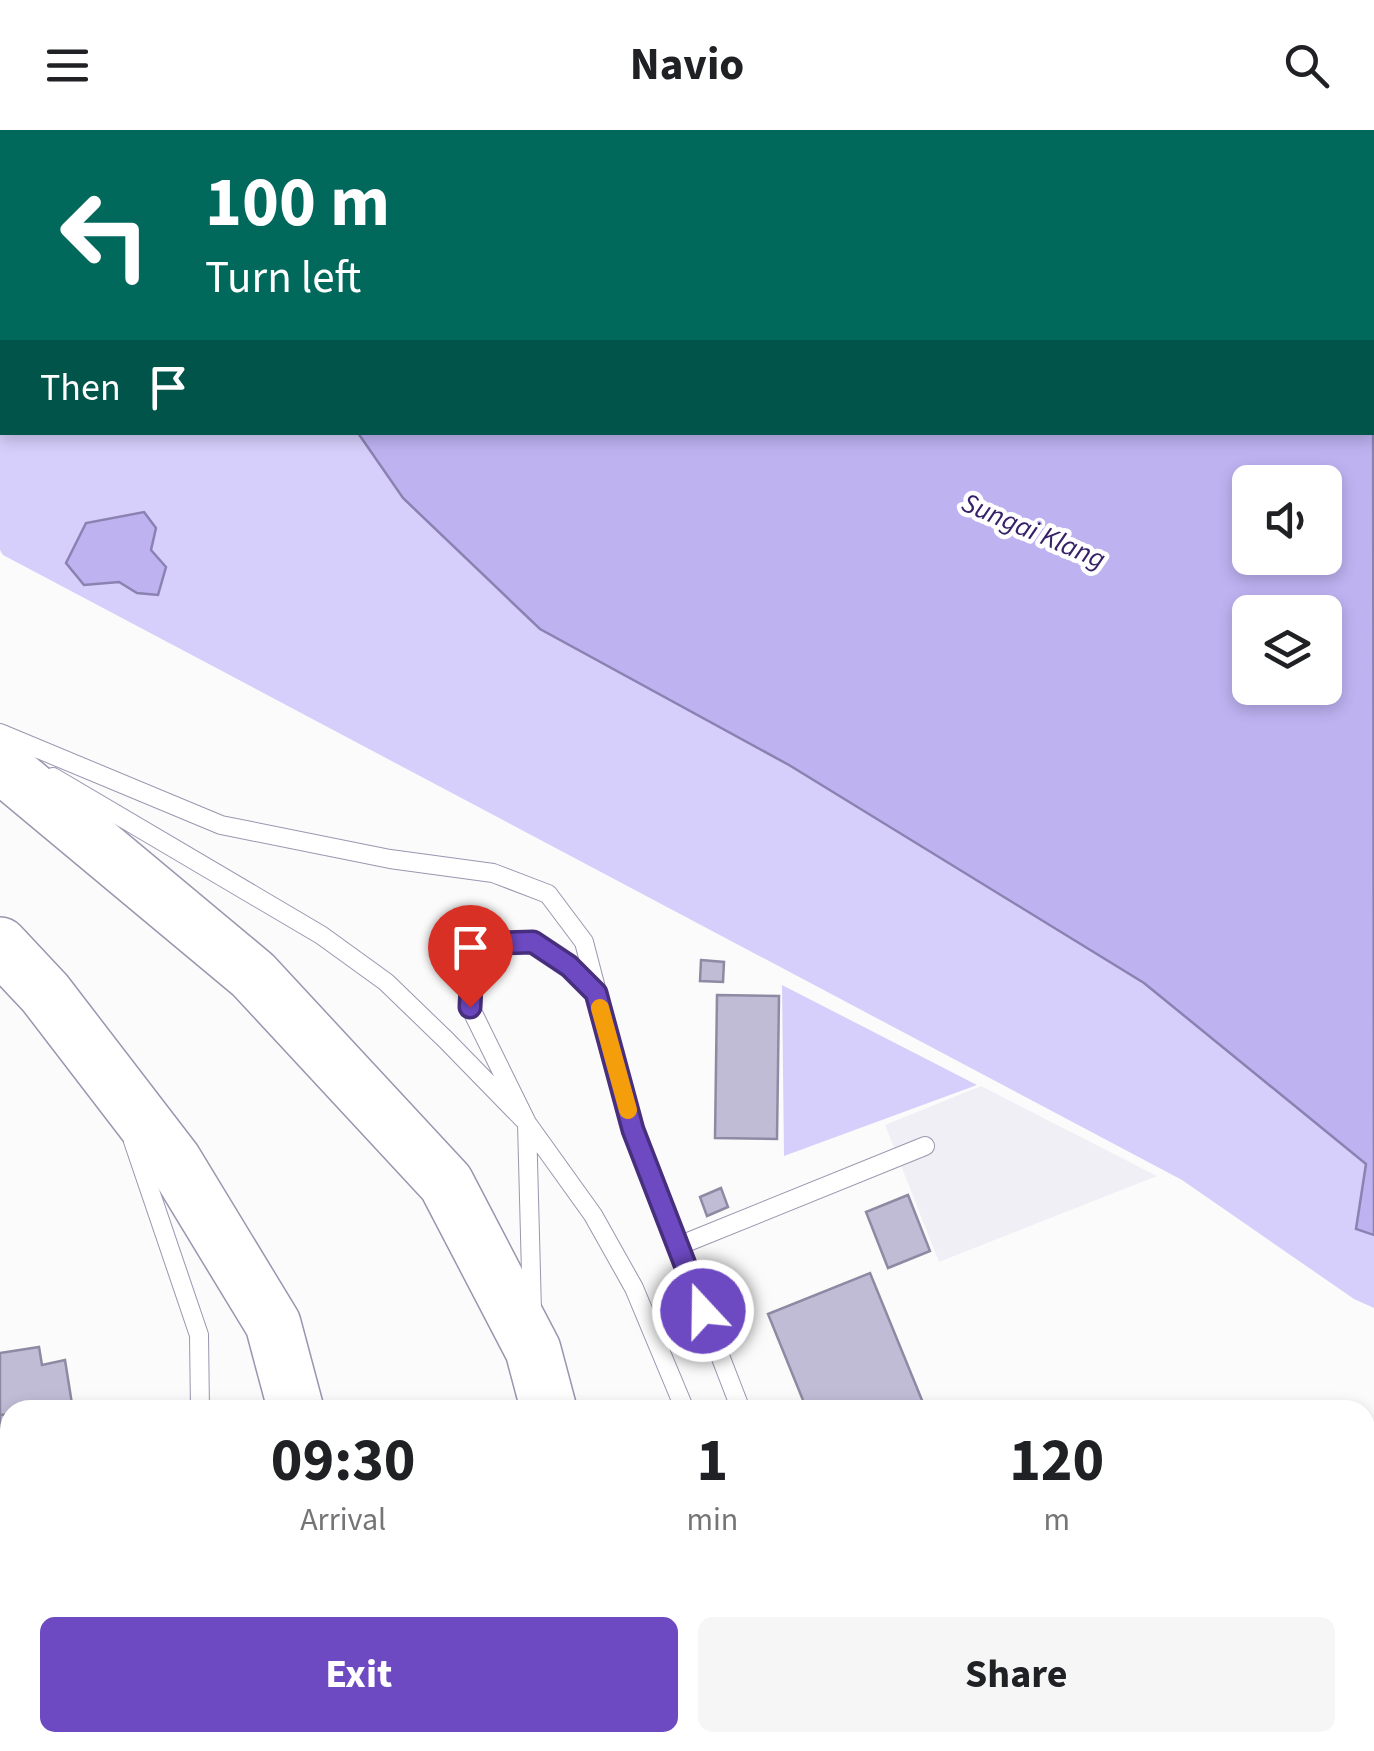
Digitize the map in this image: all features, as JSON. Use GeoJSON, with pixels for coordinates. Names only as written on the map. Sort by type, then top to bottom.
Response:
{"type":"FeatureCollection","features":[{"type":"Feature","properties":{"kind":"highway"},"geometry":{"type":"LineString","coordinates":[[0,764],[253,975],[446,1183],[532,1350],[546,1400]]}},
{"type":"Feature","properties":{"kind":"highway"},"geometry":{"type":"LineString","coordinates":[[0,945],[44,993],[174,1162],[273,1324],[293,1400]]}},
{"type":"Feature","properties":{"kind":"lane"},"geometry":{"type":"LineString","coordinates":[[0,733],[221,825],[390,859],[493,872],[548,894],[584,942],[633,1130],[737,1400]]}},
{"type":"Feature","properties":{"kind":"lane"},"geometry":{"type":"LineString","coordinates":[[0,746],[320,935],[386,982],[527,1123],[593,1215],[626,1274],[680,1400]]}},
{"type":"Feature","properties":{"kind":"lane"},"geometry":{"type":"LineString","coordinates":[[532,1350],[527,1123],[470,1007],[472,964],[499,943],[533,942],[569,966],[596,993]]}},
{"type":"Feature","properties":{"kind":"lane"},"geometry":{"type":"LineString","coordinates":[[112,1081],[199,1335],[200,1400]]}},
{"type":"Feature","properties":{"kind":"lane"},"geometry":{"type":"LineString","coordinates":[[678,1246],[926,1146]]}},
{"type":"Feature","properties":{"kind":"shaded area"},"geometry":{"type":"Polygon","coordinates":[[[0,435],[359,435],[403,498],[540,629],[789,765],[1144,983],[1366,1165],[1356,1228],[1374,1235],[1374,1308],[1354,1299],[1182,1180],[3,555],[0,435]]]}},
{"type":"Feature","properties":{"kind":"shaded area"},"geometry":{"type":"Polygon","coordinates":[[[782,985],[977,1085],[784,1156],[782,985]]]}},
{"type":"Feature","properties":{"kind":"shaded area"},"geometry":{"type":"Polygon","coordinates":[[[981,1086],[1157,1176],[939,1262],[885,1125],[981,1086]]]}},
{"type":"Feature","properties":{"kind":"water","name":"Sungai Klang"},"geometry":{"type":"Polygon","coordinates":[[[359,435],[1373,435],[1374,1235],[1356,1229],[1366,1164],[1144,983],[789,765],[540,629],[403,498],[359,435]]]}},
{"type":"Feature","properties":{"kind":"water"},"geometry":{"type":"Polygon","coordinates":[[[144,512],[156,528],[151,550],[166,567],[158,595],[137,593],[119,582],[84,585],[66,563],[86,523],[144,512]]]}},
{"type":"Feature","properties":{"kind":"building"},"geometry":{"type":"Polygon","coordinates":[[[701,960],[724,962],[723,982],[700,981],[701,960]]]}},
{"type":"Feature","properties":{"kind":"building"},"geometry":{"type":"Polygon","coordinates":[[[717,995],[779,996],[777,1139],[715,1138],[717,995]]]}},
{"type":"Feature","properties":{"kind":"building"},"geometry":{"type":"Polygon","coordinates":[[[721,1188],[728,1207],[707,1216],[700,1197],[721,1188]]]}},
{"type":"Feature","properties":{"kind":"building"},"geometry":{"type":"Polygon","coordinates":[[[908,1195],[930,1251],[888,1268],[866,1212],[908,1195]]]}},
{"type":"Feature","properties":{"kind":"building"},"geometry":{"type":"Polygon","coordinates":[[[870,1273],[922,1400],[803,1400],[768,1314],[870,1273]]]}},
{"type":"Feature","properties":{"kind":"building"},"geometry":{"type":"Polygon","coordinates":[[[39,1347],[42,1365],[65,1360],[71,1400],[0,1400],[0,1353],[39,1347]]]}},
{"type":"Feature","properties":{"kind":"slow traffic"},"geometry":{"type":"LineString","coordinates":[[600,1008],[628,1110]]}},
{"type":"Feature","properties":{"kind":"route"},"geometry":{"type":"LineString","coordinates":[[470,1007],[472,964],[499,943],[533,942],[569,966],[596,993],[633,1130],[703,1311]]}}]}
